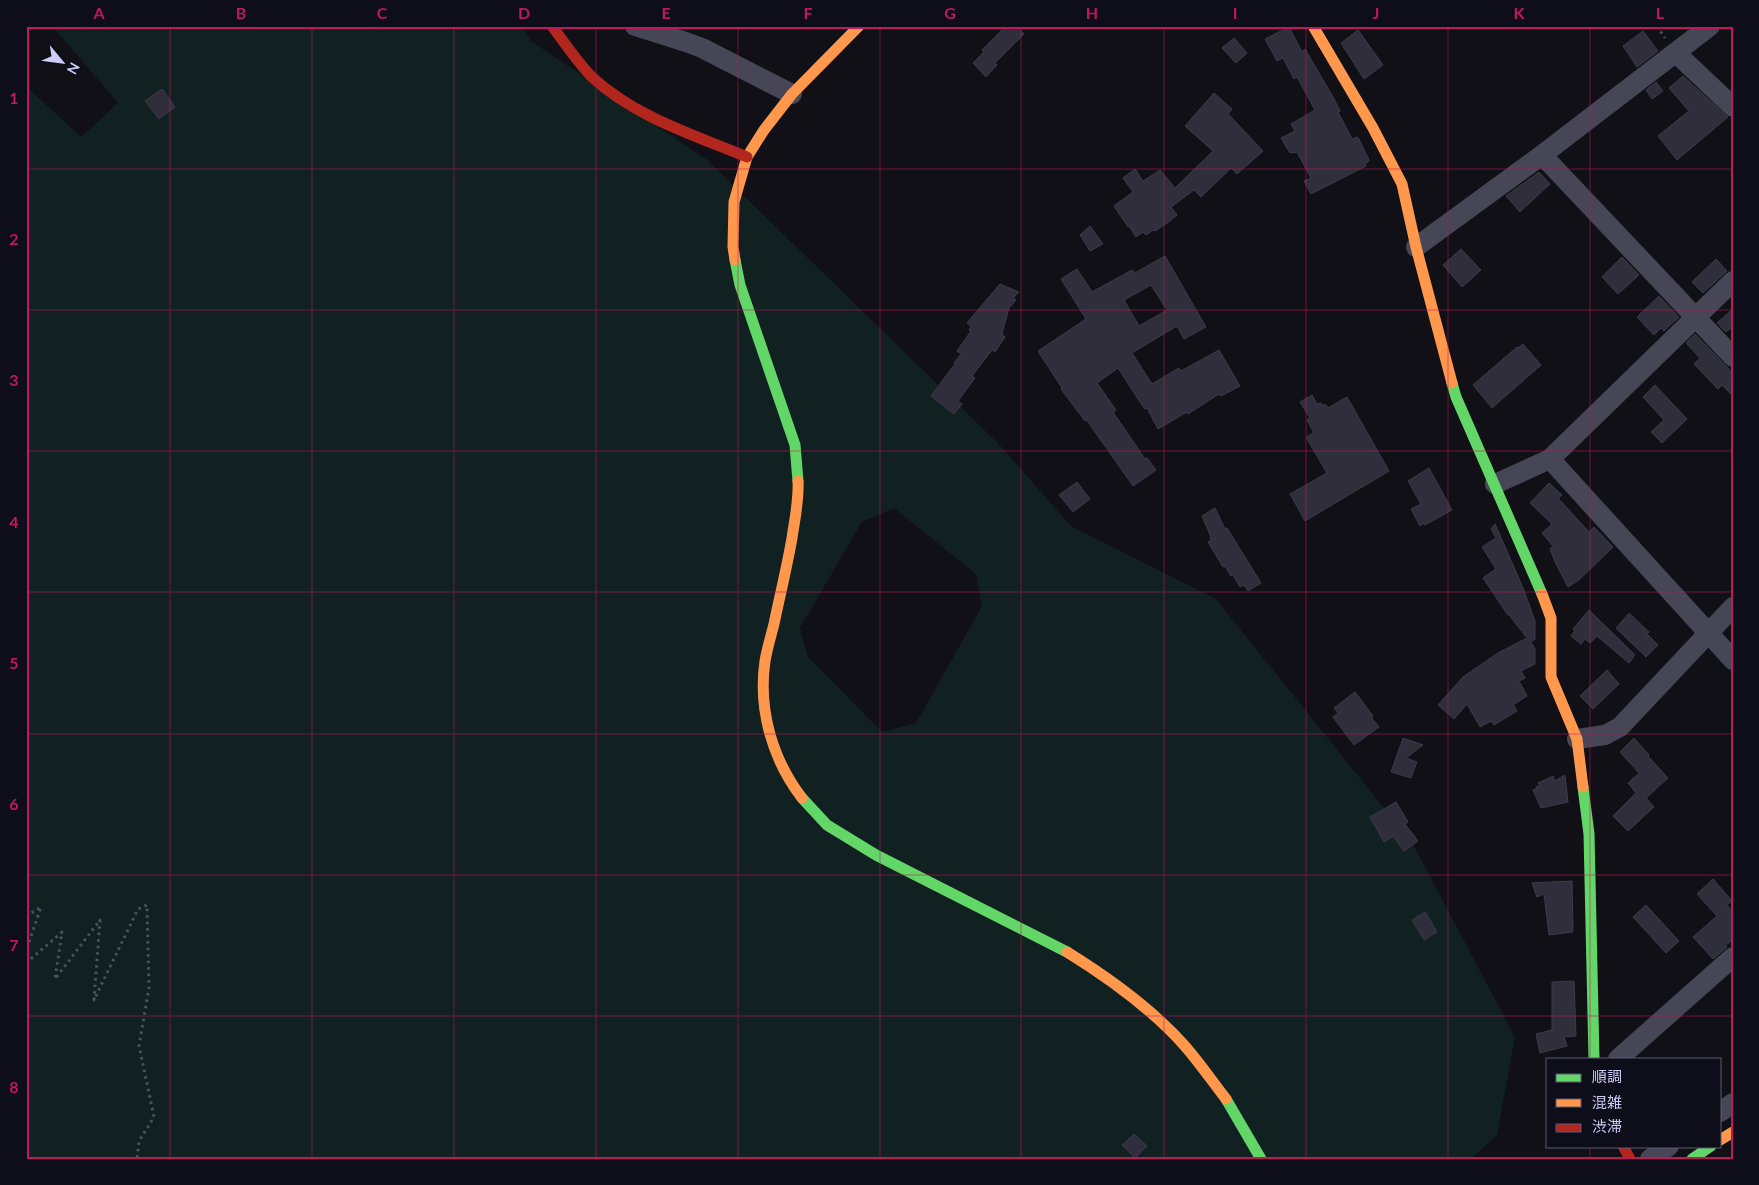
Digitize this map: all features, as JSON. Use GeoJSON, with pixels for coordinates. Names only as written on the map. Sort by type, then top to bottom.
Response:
{"type":"FeatureCollection","features":[{"type":"Feature","properties":{"kind":"main road"},"geometry":{"type":"LineString","coordinates":[[552,26],[591,76],[626,104],[676,128],[747,157]]}},
{"type":"Feature","properties":{"kind":"main road"},"geometry":{"type":"LineString","coordinates":[[859,26],[792,94],[764,130],[747,157],[734,202],[732,247],[740,285],[795,445],[799,496],[788,562],[765,661],[763,696],[768,730],[776,754],[807,805],[827,825],[876,855],[1057,946],[1100,973],[1143,1006],[1183,1044],[1229,1103],[1261,1159]]}},
{"type":"Feature","properties":{"kind":"main road"},"geometry":{"type":"LineString","coordinates":[[1313,26],[1373,128],[1402,184],[1416,247],[1456,397],[1538,582],[1551,618],[1551,677],[1577,739],[1589,834],[1594,1058]]}},
{"type":"Feature","properties":{"kind":"main road"},"geometry":{"type":"LineString","coordinates":[[1722,1139],[1733,1132]]}},
{"type":"Feature","properties":{"kind":"main road"},"geometry":{"type":"LineString","coordinates":[[1692,1159],[1709,1148]]}},
{"type":"Feature","properties":{"kind":"street"},"geometry":{"type":"LineString","coordinates":[[635,26],[702,48],[792,94]]}},
{"type":"Feature","properties":{"kind":"street"},"geometry":{"type":"LineString","coordinates":[[1416,247],[1542,155],[1710,26]]}},
{"type":"Feature","properties":{"kind":"street"},"geometry":{"type":"LineString","coordinates":[[1676,53],[1733,107]]}},
{"type":"Feature","properties":{"kind":"street"},"geometry":{"type":"LineString","coordinates":[[1542,155],[1733,357]]}},
{"type":"Feature","properties":{"kind":"street"},"geometry":{"type":"LineString","coordinates":[[1495,484],[1550,458],[1695,316],[1733,282]]}},
{"type":"Feature","properties":{"kind":"street"},"geometry":{"type":"LineString","coordinates":[[1550,458],[1733,660]]}},
{"type":"Feature","properties":{"kind":"street"},"geometry":{"type":"LineString","coordinates":[[1577,739],[1605,735],[1620,727],[1733,607]]}},
{"type":"Feature","properties":{"kind":"street"},"geometry":{"type":"LineString","coordinates":[[1619,1058],[1733,957]]}},
{"type":"Feature","properties":{"kind":"street"},"geometry":{"type":"LineString","coordinates":[[1722,1111],[1733,1104]]}},
{"type":"Feature","properties":{"kind":"street"},"geometry":{"type":"LineString","coordinates":[[1650,1159],[1665,1148]]}},
{"type":"Feature","properties":{"kind":"path"},"geometry":{"type":"LineString","coordinates":[[26,963],[62,932],[55,979],[100,920],[94,1000],[138,910],[147,905],[149,988],[139,1046],[154,1116],[139,1141],[137,1159]]}},
{"type":"Feature","properties":{"kind":"path"},"geometry":{"type":"LineString","coordinates":[[26,916],[42,907],[26,951]]}},
{"type":"Feature","properties":{"kind":"shaded area"},"geometry":{"type":"Polygon","coordinates":[[[52,26],[522,26],[531,41],[706,159],[997,442],[1071,526],[1216,599],[1413,844],[1515,1037],[1497,1135],[1471,1159],[26,1159],[26,86],[81,137],[118,103],[52,26]],[[894,508],[862,522],[800,628],[808,657],[882,732],[916,723],[982,606],[976,574],[894,508]]]}},
{"type":"Feature","properties":{"kind":"building"},"geometry":{"type":"Polygon","coordinates":[[[1006,26],[1017,26],[1024,34],[995,63],[997,65],[986,77],[973,63],[984,52],[982,50],[1006,26]]]}},
{"type":"Feature","properties":{"kind":"building"},"geometry":{"type":"Polygon","coordinates":[[[1289,27],[1302,52],[1305,49],[1333,97],[1340,111],[1338,112],[1352,139],[1357,137],[1359,139],[1369,161],[1365,164],[1366,166],[1311,194],[1304,181],[1311,178],[1297,152],[1290,153],[1281,138],[1295,131],[1291,124],[1315,110],[1297,77],[1294,79],[1283,58],[1277,61],[1265,39],[1289,27]]]}},
{"type":"Feature","properties":{"kind":"building"},"geometry":{"type":"Polygon","coordinates":[[[1358,30],[1383,65],[1364,79],[1341,43],[1358,30]]]}},
{"type":"Feature","properties":{"kind":"building"},"geometry":{"type":"Polygon","coordinates":[[[1643,31],[1658,51],[1637,67],[1623,46],[1643,31]]]}},
{"type":"Feature","properties":{"kind":"building"},"geometry":{"type":"Polygon","coordinates":[[[1234,38],[1247,53],[1236,63],[1222,48],[1234,38]]]}},
{"type":"Feature","properties":{"kind":"building"},"geometry":{"type":"Polygon","coordinates":[[[1683,76],[1728,117],[1677,160],[1658,136],[1689,111],[1669,88],[1683,76]]]}},
{"type":"Feature","properties":{"kind":"building"},"geometry":{"type":"Polygon","coordinates":[[[1656,82],[1663,91],[1652,99],[1646,90],[1656,82]]]}},
{"type":"Feature","properties":{"kind":"building"},"geometry":{"type":"Polygon","coordinates":[[[162,89],[175,107],[159,119],[145,101],[162,89]]]}},
{"type":"Feature","properties":{"kind":"building"},"geometry":{"type":"Polygon","coordinates":[[[1214,93],[1232,109],[1228,114],[1263,151],[1237,174],[1231,168],[1201,197],[1194,190],[1171,207],[1177,215],[1155,231],[1153,230],[1146,235],[1143,232],[1136,237],[1114,206],[1133,192],[1123,178],[1135,169],[1143,181],[1160,170],[1175,188],[1213,151],[1185,126],[1214,93]]]}},
{"type":"Feature","properties":{"kind":"building"},"geometry":{"type":"Polygon","coordinates":[[[1539,172],[1550,184],[1520,212],[1506,196],[1539,172]]]}},
{"type":"Feature","properties":{"kind":"building"},"geometry":{"type":"Polygon","coordinates":[[[1090,226],[1103,244],[1090,251],[1080,235],[1090,226]]]}},
{"type":"Feature","properties":{"kind":"building"},"geometry":{"type":"Polygon","coordinates":[[[1461,249],[1481,270],[1462,287],[1443,265],[1461,249]]]}},
{"type":"Feature","properties":{"kind":"building"},"geometry":{"type":"Polygon","coordinates":[[[1165,256],[1206,327],[1184,339],[1177,326],[1132,353],[1152,384],[1179,368],[1181,371],[1219,350],[1240,386],[1221,396],[1219,394],[1188,414],[1187,412],[1158,429],[1147,408],[1145,409],[1118,368],[1097,383],[1116,410],[1113,412],[1145,459],[1147,458],[1156,470],[1133,486],[1086,419],[1085,421],[1061,389],[1038,351],[1086,319],[1061,279],[1077,269],[1092,292],[1132,270],[1135,273],[1165,256]],[[1151,285],[1124,300],[1139,326],[1167,310],[1151,285]]]}},
{"type":"Feature","properties":{"kind":"building"},"geometry":{"type":"Polygon","coordinates":[[[1622,257],[1639,275],[1618,294],[1602,277],[1622,257]]]}},
{"type":"Feature","properties":{"kind":"building"},"geometry":{"type":"Polygon","coordinates":[[[1716,259],[1727,271],[1703,293],[1692,282],[1716,259]]]}},
{"type":"Feature","properties":{"kind":"building"},"geometry":{"type":"Polygon","coordinates":[[[1000,284],[1019,292],[1013,298],[1016,300],[1009,308],[1002,334],[1005,337],[995,352],[992,350],[972,376],[975,378],[958,401],[962,404],[954,414],[931,396],[961,354],[957,351],[971,331],[969,330],[971,326],[967,323],[1000,284]]]}},
{"type":"Feature","properties":{"kind":"building"},"geometry":{"type":"Polygon","coordinates":[[[1659,296],[1679,317],[1664,331],[1661,328],[1654,335],[1637,317],[1659,296]]]}},
{"type":"Feature","properties":{"kind":"building"},"geometry":{"type":"Polygon","coordinates":[[[1733,309],[1733,327],[1726,332],[1717,323],[1733,309]]]}},
{"type":"Feature","properties":{"kind":"building"},"geometry":{"type":"Polygon","coordinates":[[[1695,334],[1733,373],[1733,396],[1722,385],[1718,389],[1694,364],[1700,358],[1686,343],[1695,334]]]}},
{"type":"Feature","properties":{"kind":"building"},"geometry":{"type":"Polygon","coordinates":[[[1523,344],[1541,365],[1492,408],[1473,385],[1523,344]]]}},
{"type":"Feature","properties":{"kind":"building"},"geometry":{"type":"Polygon","coordinates":[[[1655,385],[1687,419],[1662,443],[1651,432],[1664,420],[1643,397],[1655,385]]]}},
{"type":"Feature","properties":{"kind":"building"},"geometry":{"type":"Polygon","coordinates":[[[1312,395],[1317,404],[1321,403],[1323,406],[1325,404],[1328,408],[1347,397],[1389,471],[1305,521],[1290,494],[1327,473],[1306,437],[1314,433],[1307,420],[1310,418],[1300,402],[1312,395]]]}},
{"type":"Feature","properties":{"kind":"building"},"geometry":{"type":"Polygon","coordinates":[[[1429,468],[1452,510],[1420,526],[1411,509],[1421,504],[1408,481],[1429,468]]]}},
{"type":"Feature","properties":{"kind":"building"},"geometry":{"type":"Polygon","coordinates":[[[1077,482],[1090,499],[1073,512],[1059,495],[1077,482]]]}},
{"type":"Feature","properties":{"kind":"building"},"geometry":{"type":"Polygon","coordinates":[[[1549,483],[1562,495],[1558,498],[1589,532],[1594,527],[1613,547],[1579,580],[1568,587],[1550,549],[1553,546],[1542,533],[1552,524],[1530,503],[1549,483]]]}},
{"type":"Feature","properties":{"kind":"building"},"geometry":{"type":"Polygon","coordinates":[[[1215,508],[1225,529],[1227,528],[1261,583],[1248,591],[1244,585],[1240,587],[1233,575],[1231,576],[1225,566],[1223,567],[1208,542],[1211,540],[1211,537],[1202,516],[1215,508]]]}},
{"type":"Feature","properties":{"kind":"building"},"geometry":{"type":"Polygon","coordinates":[[[1495,524],[1535,621],[1535,639],[1531,642],[1535,649],[1535,664],[1521,671],[1525,678],[1519,681],[1527,696],[1513,705],[1517,711],[1494,725],[1491,721],[1480,727],[1467,704],[1454,719],[1438,705],[1463,677],[1498,653],[1527,638],[1508,615],[1483,578],[1496,569],[1482,547],[1496,538],[1491,529],[1495,524]]]}},
{"type":"Feature","properties":{"kind":"building"},"geometry":{"type":"Polygon","coordinates":[[[1589,610],[1635,655],[1629,663],[1597,636],[1590,643],[1585,639],[1581,644],[1571,636],[1575,630],[1573,629],[1589,610]]]}},
{"type":"Feature","properties":{"kind":"building"},"geometry":{"type":"Polygon","coordinates":[[[1629,613],[1649,632],[1647,634],[1658,645],[1646,657],[1616,628],[1629,613]]]}},
{"type":"Feature","properties":{"kind":"building"},"geometry":{"type":"Polygon","coordinates":[[[1607,670],[1619,684],[1593,709],[1580,696],[1607,670]]]}},
{"type":"Feature","properties":{"kind":"building"},"geometry":{"type":"Polygon","coordinates":[[[1355,692],[1379,727],[1354,745],[1333,717],[1338,713],[1334,708],[1355,692]]]}},
{"type":"Feature","properties":{"kind":"building"},"geometry":{"type":"Polygon","coordinates":[[[1403,738],[1423,745],[1406,758],[1417,762],[1411,778],[1391,772],[1403,738]]]}},
{"type":"Feature","properties":{"kind":"building"},"geometry":{"type":"Polygon","coordinates":[[[1634,738],[1668,778],[1646,798],[1654,807],[1628,831],[1613,816],[1636,793],[1628,783],[1639,773],[1620,752],[1634,738]]]}},
{"type":"Feature","properties":{"kind":"building"},"geometry":{"type":"Polygon","coordinates":[[[1565,775],[1568,802],[1541,808],[1533,790],[1540,785],[1538,783],[1553,776],[1555,781],[1565,775]]]}},
{"type":"Feature","properties":{"kind":"building"},"geometry":{"type":"Polygon","coordinates":[[[1396,802],[1408,822],[1405,824],[1418,841],[1404,851],[1393,836],[1384,842],[1370,817],[1396,802]]]}},
{"type":"Feature","properties":{"kind":"building"},"geometry":{"type":"Polygon","coordinates":[[[1713,879],[1732,901],[1727,905],[1733,912],[1733,939],[1713,959],[1693,937],[1717,916],[1697,894],[1713,879]]]}},
{"type":"Feature","properties":{"kind":"building"},"geometry":{"type":"Polygon","coordinates":[[[1572,881],[1573,932],[1549,935],[1544,894],[1537,897],[1532,883],[1572,881]]]}},
{"type":"Feature","properties":{"kind":"building"},"geometry":{"type":"Polygon","coordinates":[[[1646,905],[1679,941],[1666,953],[1633,917],[1646,905]]]}},
{"type":"Feature","properties":{"kind":"building"},"geometry":{"type":"Polygon","coordinates":[[[1425,912],[1437,932],[1424,940],[1412,920],[1425,912]]]}},
{"type":"Feature","properties":{"kind":"building"},"geometry":{"type":"Polygon","coordinates":[[[1574,981],[1576,1036],[1564,1037],[1567,1046],[1540,1053],[1536,1034],[1552,1030],[1552,982],[1574,981]]]}},
{"type":"Feature","properties":{"kind":"building"},"geometry":{"type":"Polygon","coordinates":[[[1134,1134],[1147,1146],[1135,1158],[1122,1145],[1134,1134]]]}},
{"type":"Feature","properties":{"kind":"traffic: fast"},"geometry":{"type":"LineString","coordinates":[[735,260],[740,285],[795,445],[798,481]]}},
{"type":"Feature","properties":{"kind":"traffic: fast"},"geometry":{"type":"LineString","coordinates":[[1452,383],[1456,397],[1542,594]]}},
{"type":"Feature","properties":{"kind":"traffic: fast"},"geometry":{"type":"LineString","coordinates":[[1583,787],[1589,834],[1594,1058]]}},
{"type":"Feature","properties":{"kind":"traffic: fast"},"geometry":{"type":"LineString","coordinates":[[802,798],[827,825],[876,855],[1067,952]]}},
{"type":"Feature","properties":{"kind":"traffic: fast"},"geometry":{"type":"LineString","coordinates":[[1226,1099],[1261,1159]]}},
{"type":"Feature","properties":{"kind":"traffic: fast"},"geometry":{"type":"LineString","coordinates":[[1692,1159],[1708,1148]]}},
{"type":"Feature","properties":{"kind":"traffic: slow"},"geometry":{"type":"LineString","coordinates":[[735,260],[733,247],[734,202],[747,157],[764,130],[792,94],[859,26]]}},
{"type":"Feature","properties":{"kind":"traffic: slow"},"geometry":{"type":"LineString","coordinates":[[1313,26],[1373,128],[1402,184],[1416,247],[1452,383]]}},
{"type":"Feature","properties":{"kind":"traffic: slow"},"geometry":{"type":"LineString","coordinates":[[798,481],[792,538],[766,656],[763,679],[766,715],[775,750],[802,798]]}},
{"type":"Feature","properties":{"kind":"traffic: slow"},"geometry":{"type":"LineString","coordinates":[[1542,594],[1551,618],[1551,677],[1577,739],[1583,787]]}},
{"type":"Feature","properties":{"kind":"traffic: slow"},"geometry":{"type":"LineString","coordinates":[[1067,952],[1114,983],[1144,1006],[1190,1051],[1226,1099]]}},
{"type":"Feature","properties":{"kind":"traffic: slow"},"geometry":{"type":"LineString","coordinates":[[1722,1139],[1733,1132]]}},
{"type":"Feature","properties":{"kind":"traffic: jam"},"geometry":{"type":"LineString","coordinates":[[552,26],[576,59],[592,77],[609,91],[666,124],[747,157]]}},
{"type":"Feature","properties":{"kind":"traffic: jam"},"geometry":{"type":"LineString","coordinates":[[1624,1148],[1630,1159]]}}]}
